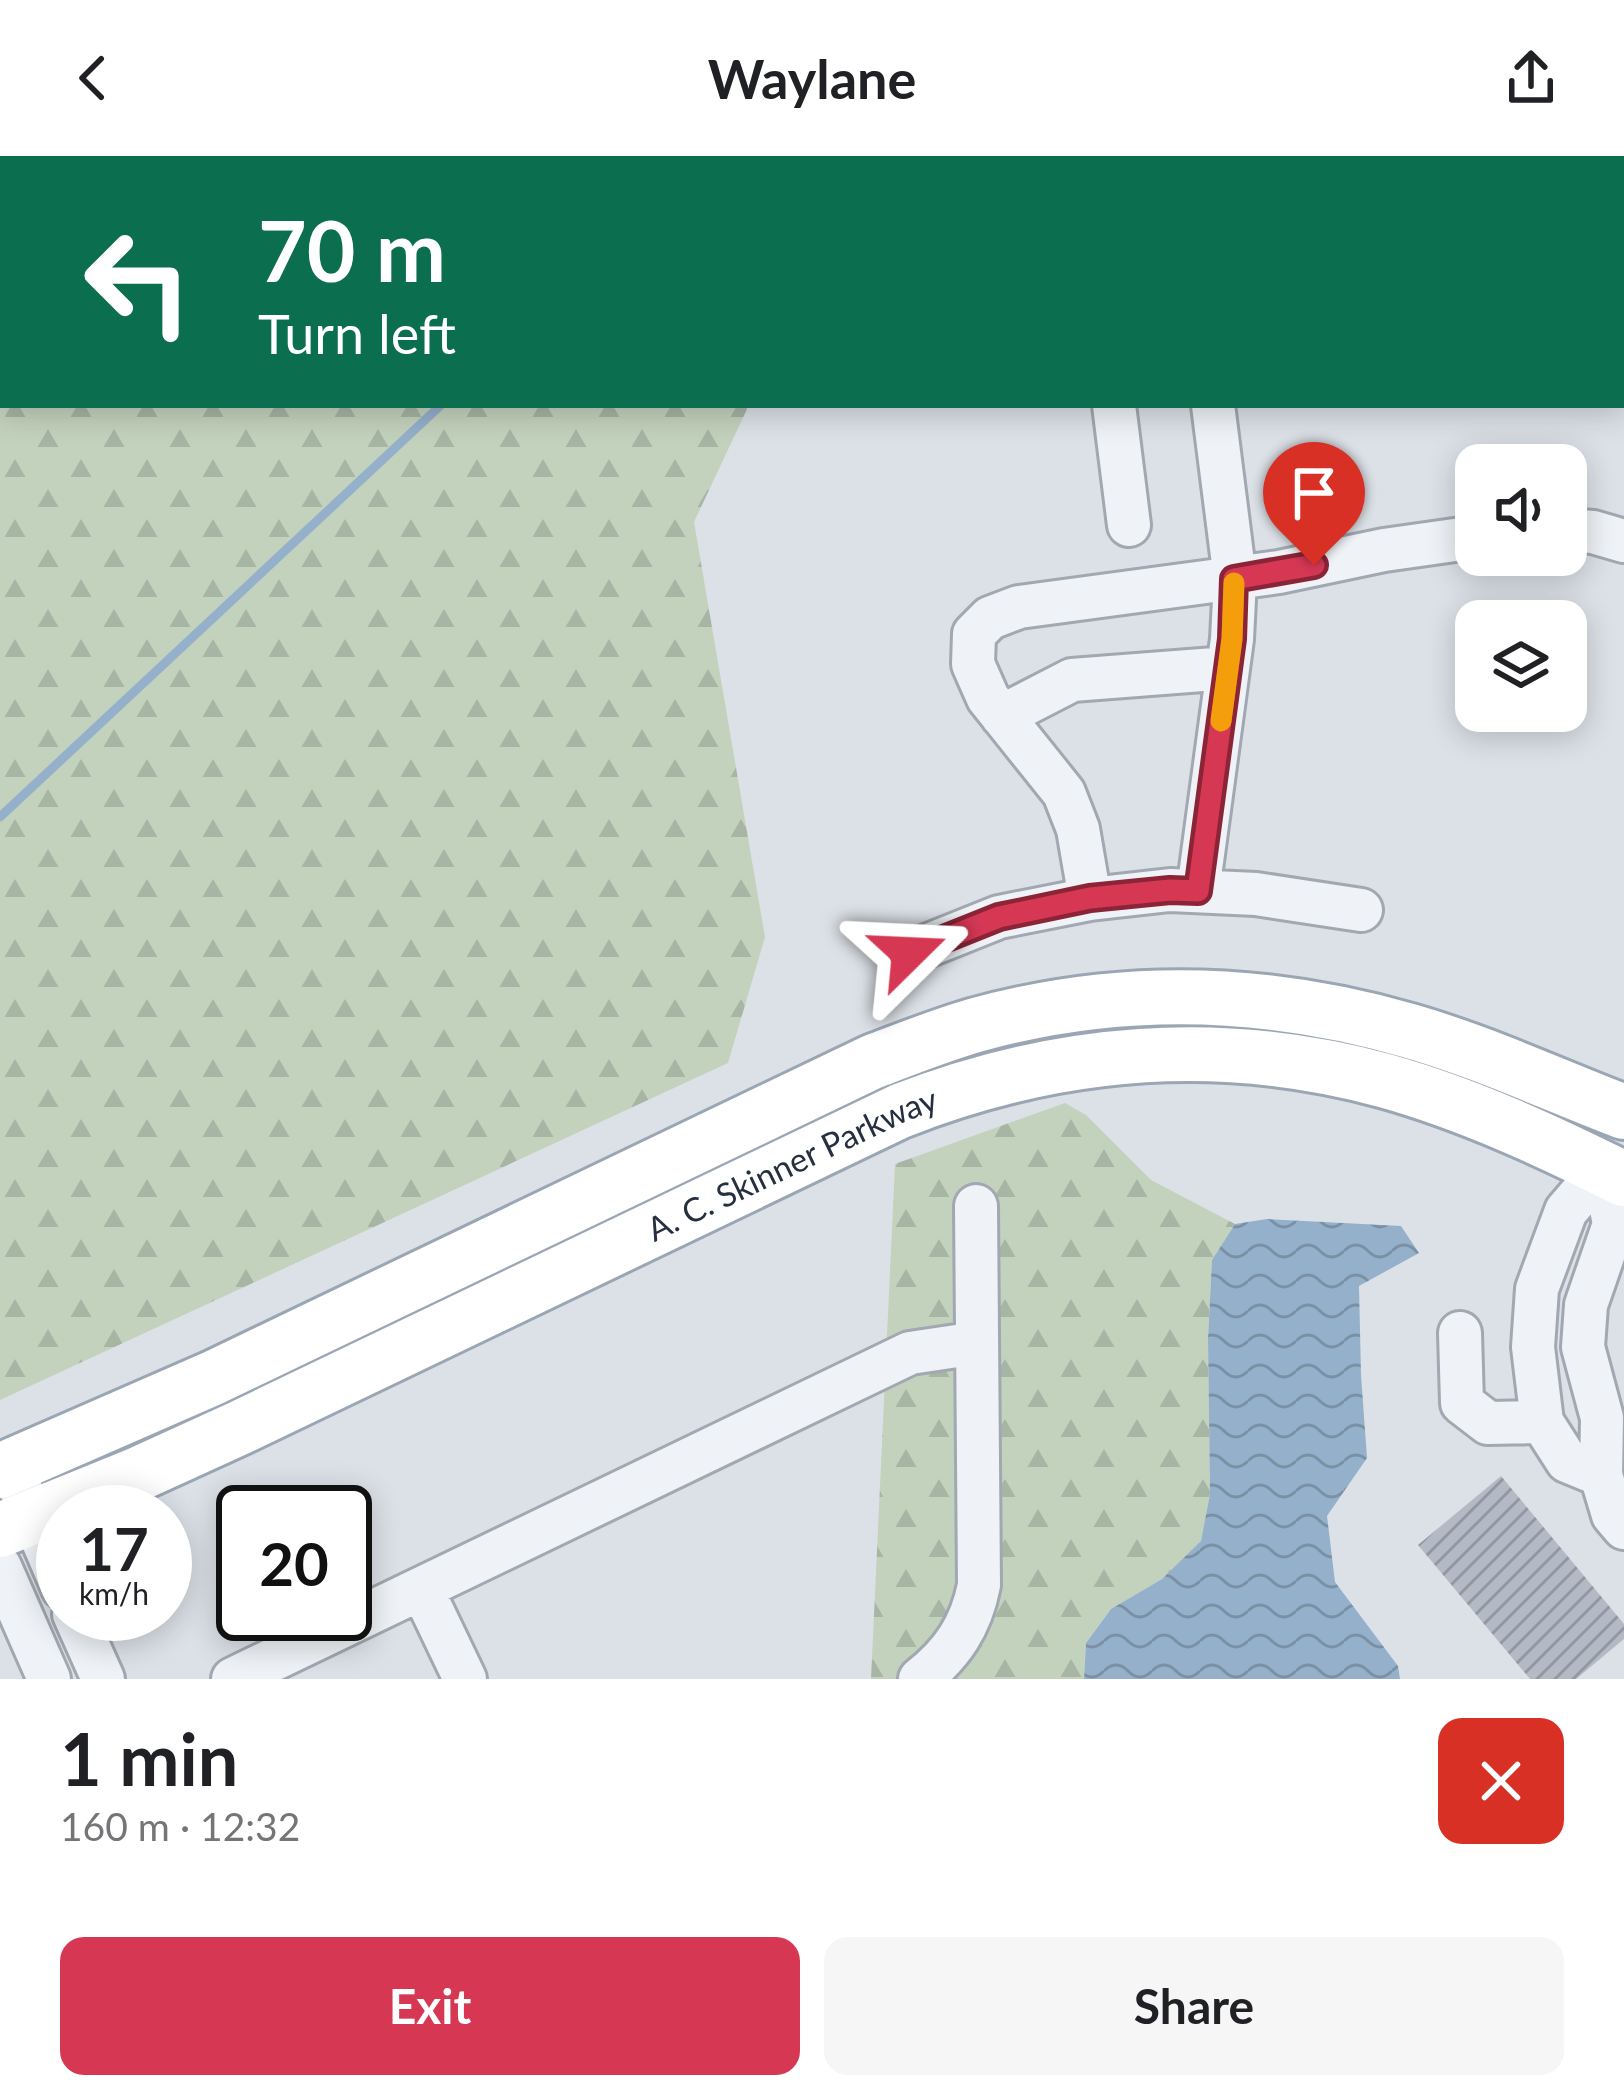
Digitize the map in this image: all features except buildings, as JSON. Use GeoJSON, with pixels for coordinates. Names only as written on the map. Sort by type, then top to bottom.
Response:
{"type":"FeatureCollection","features":[{"type":"Feature","properties":{"kind":"main road","name":"A. C. Skinner Parkway"},"geometry":{"type":"LineString","coordinates":[[6,1468],[232,1369],[872,1062],[973,1026],[1027,1013],[1138,998],[1194,996],[1304,1007],[1413,1031],[1624,1112]]}},
{"type":"Feature","properties":{"kind":"main road","name":"A. C. Skinner Parkway"},"geometry":{"type":"LineString","coordinates":[[16,1524],[238,1428],[900,1111],[950,1091],[1021,1072],[1110,1057],[1204,1054],[1274,1059],[1368,1077],[1439,1098],[1613,1173]]}},
{"type":"Feature","properties":{"kind":"street"},"geometry":{"type":"LineString","coordinates":[[1114,408],[1129,525]]}},
{"type":"Feature","properties":{"kind":"street"},"geometry":{"type":"LineString","coordinates":[[1198,891],[1228,668],[1234,579],[1213,408]]}},
{"type":"Feature","properties":{"kind":"street"},"geometry":{"type":"LineString","coordinates":[[1587,532],[1622,529]]}},
{"type":"Feature","properties":{"kind":"street"},"geometry":{"type":"LineString","coordinates":[[1090,898],[1078,830],[1064,793],[988,698],[973,664],[974,634],[990,618],[1019,608],[1234,579],[1455,540]]}},
{"type":"Feature","properties":{"kind":"street"},"geometry":{"type":"LineString","coordinates":[[1002,716],[1072,680],[1228,668]]}},
{"type":"Feature","properties":{"kind":"street"},"geometry":{"type":"LineString","coordinates":[[909,953],[999,917],[1090,898],[1170,890],[1256,894],[1361,910]]}},
{"type":"Feature","properties":{"kind":"street"},"geometry":{"type":"LineString","coordinates":[[1624,1112],[1613,1173],[1614,1224],[1586,1305],[1583,1347],[1612,1469],[1613,1515],[1624,1528]]}},
{"type":"Feature","properties":{"kind":"street"},"geometry":{"type":"LineString","coordinates":[[1612,1469],[1568,1461],[1542,1422],[1533,1347],[1537,1289],[1566,1211],[1613,1173]]}},
{"type":"Feature","properties":{"kind":"street"},"geometry":{"type":"LineString","coordinates":[[920,1679],[959,1641],[974,1612],[979,1585],[976,1207]]}},
{"type":"Feature","properties":{"kind":"street"},"geometry":{"type":"LineString","coordinates":[[1537,1289],[1586,1305]]}},
{"type":"Feature","properties":{"kind":"street"},"geometry":{"type":"LineString","coordinates":[[1460,1333],[1462,1403],[1488,1423],[1542,1422]]}},
{"type":"Feature","properties":{"kind":"street"},"geometry":{"type":"LineString","coordinates":[[233,1679],[910,1353],[977,1343]]}},
{"type":"Feature","properties":{"kind":"street"},"geometry":{"type":"LineString","coordinates":[[6,1468],[16,1524],[36,1551]]}},
{"type":"Feature","properties":{"kind":"street"},"geometry":{"type":"LineString","coordinates":[[0,1567],[27,1659],[49,1679]]}},
{"type":"Feature","properties":{"kind":"street"},"geometry":{"type":"LineString","coordinates":[[422,1589],[465,1679]]}},
{"type":"Feature","properties":{"kind":"street"},"geometry":{"type":"LineString","coordinates":[[86,1641],[103,1679]]}},
{"type":"Feature","properties":{"kind":"green space"},"geometry":{"type":"Polygon","coordinates":[[[0,408],[748,408],[694,522],[765,937],[728,1063],[0,1400],[0,408]]]}},
{"type":"Feature","properties":{"kind":"green space"},"geometry":{"type":"Polygon","coordinates":[[[1065,1103],[1086,1115],[1151,1180],[1235,1224],[1212,1260],[1210,1494],[1201,1542],[1162,1579],[1111,1609],[1086,1643],[1084,1679],[871,1679],[895,1164],[1065,1103]]]}},
{"type":"Feature","properties":{"kind":"water"},"geometry":{"type":"Polygon","coordinates":[[[1267,1219],[1401,1226],[1419,1253],[1359,1286],[1367,1458],[1327,1516],[1335,1582],[1398,1666],[1400,1679],[1084,1679],[1086,1643],[1111,1609],[1162,1579],[1201,1541],[1210,1494],[1212,1260],[1235,1224],[1267,1219]]]}},
{"type":"Feature","properties":{"kind":"waterway"},"geometry":{"type":"LineString","coordinates":[[0,817],[438,408]]}},
{"type":"Feature","properties":{"kind":"slow traffic"},"geometry":{"type":"LineString","coordinates":[[1221,721],[1234,583]]}},
{"type":"Feature","properties":{"kind":"route"},"geometry":{"type":"LineString","coordinates":[[909,953],[999,917],[1090,898],[1198,891],[1232,639],[1234,579],[1314,565]]}}]}
